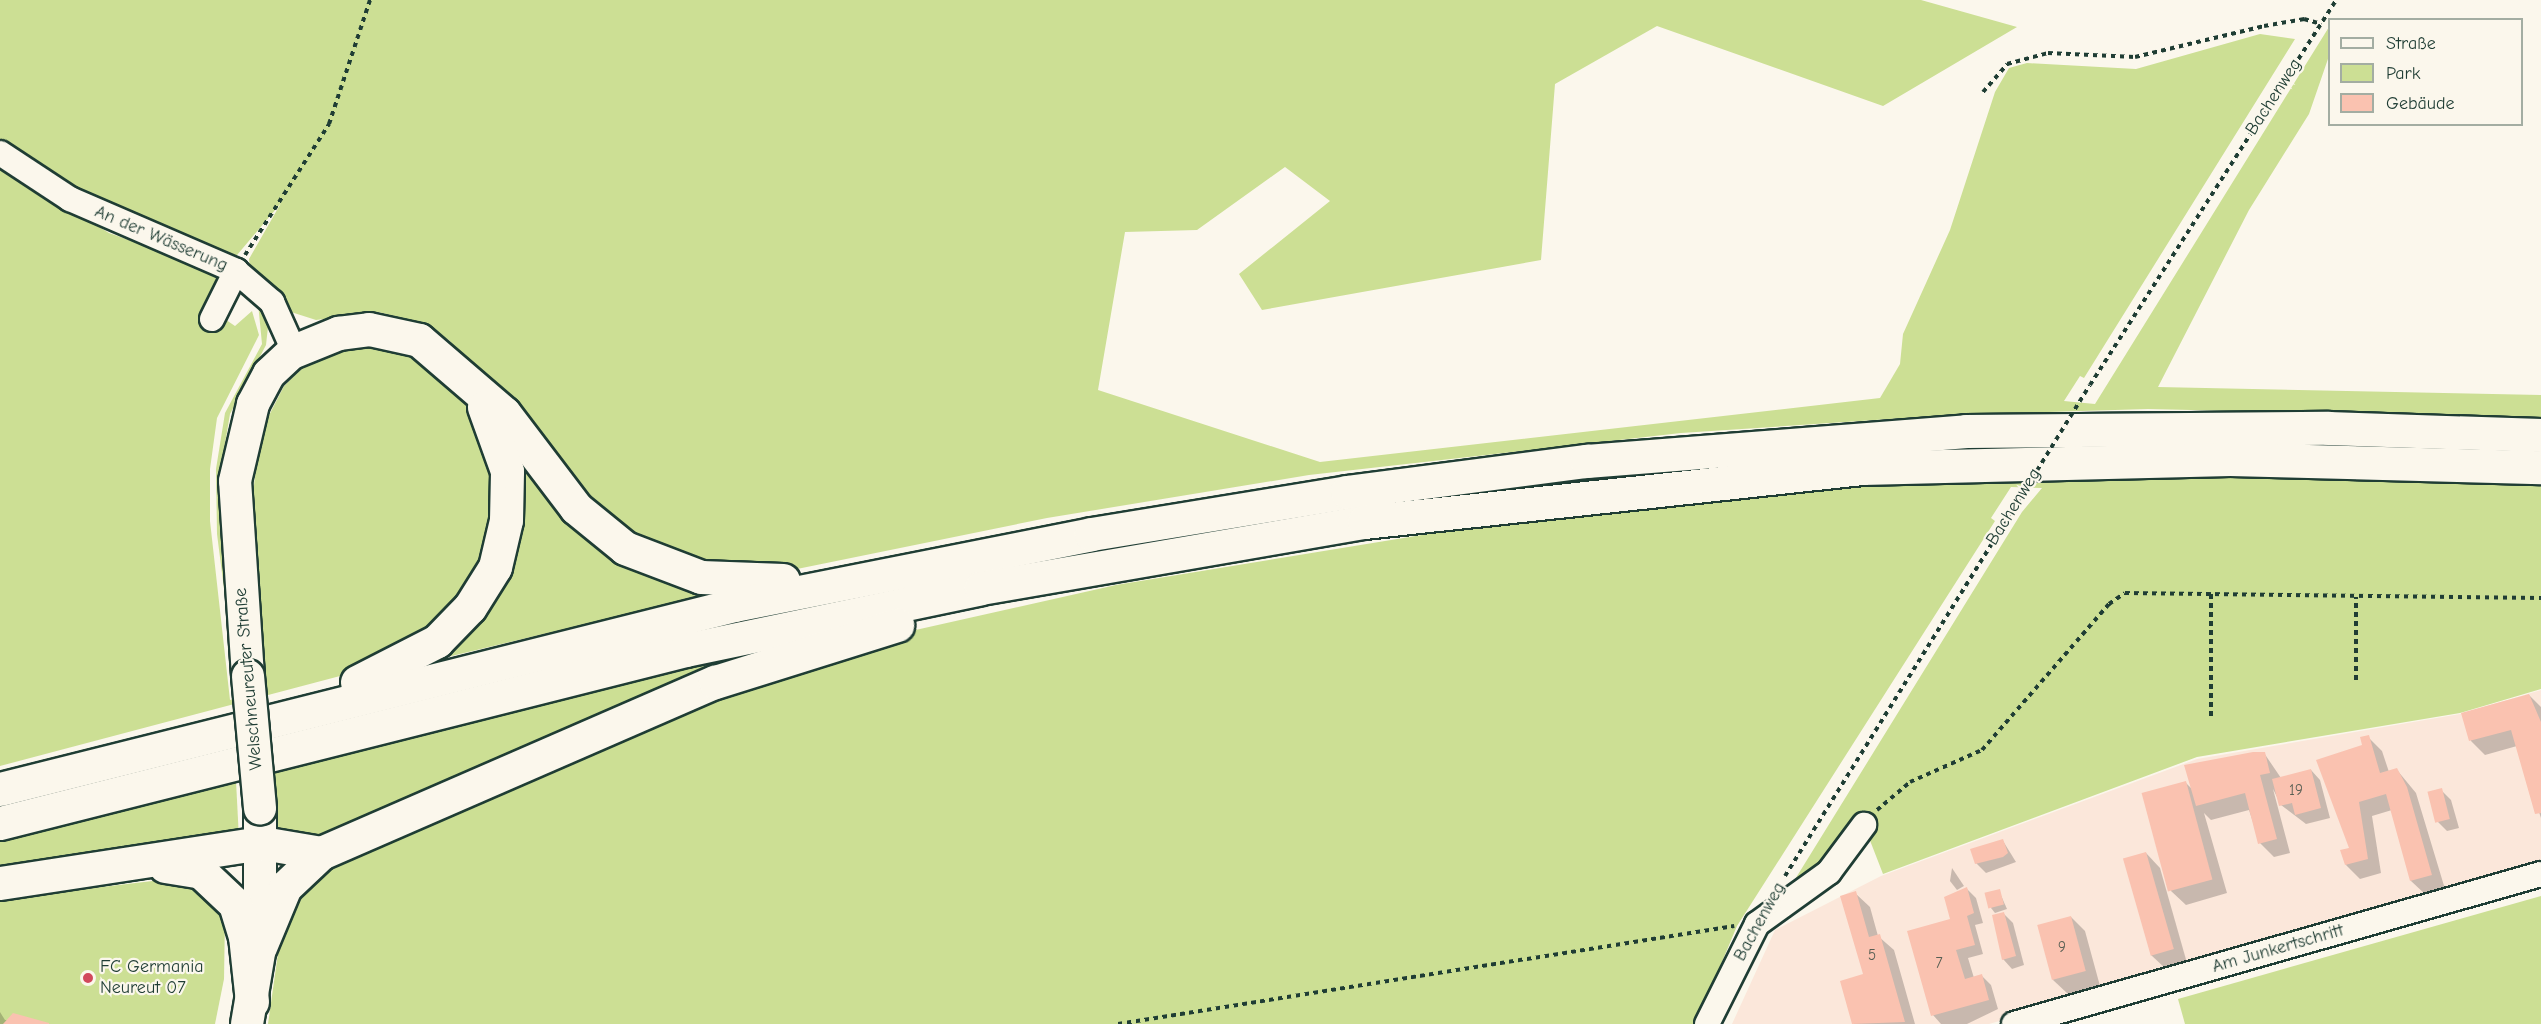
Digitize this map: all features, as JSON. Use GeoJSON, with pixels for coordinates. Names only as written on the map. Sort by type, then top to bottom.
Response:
{"type":"FeatureCollection","features":[{"type":"Feature","properties":{"kind":"highway"},"geometry":{"type":"LineString","coordinates":[[294,351],[338,333],[388,331],[439,352],[504,413],[576,508],[625,548],[701,577],[837,584]]}},
{"type":"Feature","properties":{"kind":"highway"},"geometry":{"type":"LineString","coordinates":[[304,712],[334,689],[395,666],[436,640],[484,588],[503,545],[508,489],[502,447],[474,386]]}},
{"type":"Feature","properties":{"kind":"highway"},"geometry":{"type":"LineString","coordinates":[[0,789],[304,712],[837,584],[1091,534],[1347,492],[1587,461],[1811,440],[2117,428],[2541,435]]}},
{"type":"Feature","properties":{"kind":"highway"},"geometry":{"type":"LineString","coordinates":[[0,823],[550,682],[981,588],[1432,512],[1862,468],[2218,459],[2541,467]]}},
{"type":"Feature","properties":{"kind":"highway"},"geometry":{"type":"LineString","coordinates":[[260,947],[285,887],[321,853],[600,728],[715,682],[910,621],[981,588]]}},
{"type":"Feature","properties":{"kind":"highway"},"geometry":{"type":"LineString","coordinates":[[0,883],[140,864],[262,843],[321,853]]}},
{"type":"Feature","properties":{"kind":"highway"},"geometry":{"type":"LineString","coordinates":[[140,864],[188,868],[224,890],[242,920],[250,1013]]}},
{"type":"Feature","properties":{"kind":"main road","name":"Welschneureuter Straße"},"geometry":{"type":"LineString","coordinates":[[250,1013],[260,947],[262,843],[235,481],[253,404],[269,374],[294,351]]}},
{"type":"Feature","properties":{"kind":"street","name":"An der Wässerung"},"geometry":{"type":"LineString","coordinates":[[0,153],[89,208],[236,271],[272,302],[294,351]]}},
{"type":"Feature","properties":{"kind":"street"},"geometry":{"type":"LineString","coordinates":[[212,319],[236,271]]}},
{"type":"Feature","properties":{"kind":"street"},"geometry":{"type":"LineString","coordinates":[[1757,924],[1829,872],[1864,825]]}},
{"type":"Feature","properties":{"kind":"street","name":"Am Junkertschritt"},"geometry":{"type":"LineString","coordinates":[[2023,1023],[2541,874]]}},
{"type":"Feature","properties":{"kind":"street","name":"Bachenweg"},"geometry":{"type":"LineString","coordinates":[[1707,1024],[1757,924]]}},
{"type":"Feature","properties":{"kind":"path"},"geometry":{"type":"LineString","coordinates":[[236,271],[329,124],[370,0]]}},
{"type":"Feature","properties":{"kind":"path","name":"Bachenweg"},"geometry":{"type":"LineString","coordinates":[[1778,888],[2090,385],[2336,0]]}},
{"type":"Feature","properties":{"kind":"path"},"geometry":{"type":"LineString","coordinates":[[1983,92],[2007,64],[2048,53],[2135,57],[2264,26],[2304,19],[2321,24]]}},
{"type":"Feature","properties":{"kind":"path"},"geometry":{"type":"LineString","coordinates":[[1864,825],[1897,789],[1982,750],[2118,597],[2141,591],[2356,597],[2541,598]]}},
{"type":"Feature","properties":{"kind":"path"},"geometry":{"type":"LineString","coordinates":[[2211,593],[2211,716]]}},
{"type":"Feature","properties":{"kind":"path"},"geometry":{"type":"LineString","coordinates":[[2356,597],[2356,680]]}},
{"type":"Feature","properties":{"kind":"path"},"geometry":{"type":"LineString","coordinates":[[1118,1024],[1757,924]]}},
{"type":"Feature","properties":{"kind":"shaded area"},"geometry":{"type":"Polygon","coordinates":[[[2541,690],[2541,866],[1989,1024],[1732,1024],[1775,930],[1881,876],[2197,759],[2460,714],[2541,690]]]}},
{"type":"Feature","properties":{"kind":"green space"},"geometry":{"type":"Polygon","coordinates":[[[0,0],[1921,0],[2017,27],[1883,106],[1657,26],[1555,84],[1541,260],[1262,310],[1239,274],[1330,201],[1285,167],[1197,230],[1125,232],[1098,390],[1320,462],[1880,398],[1900,364],[1903,334],[1950,230],[1995,92],[2009,68],[2027,63],[2136,69],[2260,34],[2295,39],[2084,378],[2080,376],[2064,401],[2095,404],[2328,29],[2328,59],[2309,114],[2249,210],[2158,387],[2541,395],[2541,418],[2148,409],[1950,415],[1681,433],[1309,475],[1047,518],[797,569],[716,571],[612,531],[449,340],[411,320],[378,312],[316,320],[291,312],[250,269],[249,259],[281,203],[232,261],[77,191],[0,140],[0,0]]]}},
{"type":"Feature","properties":{"kind":"green space"},"geometry":{"type":"Polygon","coordinates":[[[0,165],[109,233],[200,265],[221,278],[207,307],[235,326],[252,311],[259,335],[217,418],[210,469],[210,521],[230,700],[266,690],[264,660],[258,658],[251,511],[260,433],[284,386],[309,362],[332,351],[372,345],[417,357],[464,398],[480,422],[491,446],[497,529],[455,612],[359,671],[0,766],[0,165]]]}},
{"type":"Feature","properties":{"kind":"green space"},"geometry":{"type":"Polygon","coordinates":[[[258,303],[268,327],[266,345],[230,414],[219,479],[230,636],[217,534],[216,469],[225,413],[262,344],[258,303]]]}},
{"type":"Feature","properties":{"kind":"green space"},"geometry":{"type":"Polygon","coordinates":[[[510,443],[550,488],[724,591],[414,665],[483,606],[510,443]]]}},
{"type":"Feature","properties":{"kind":"green space"},"geometry":{"type":"Polygon","coordinates":[[[2201,476],[2541,484],[2541,689],[2460,713],[2197,757],[1883,874],[1864,825],[1781,902],[2022,512],[2042,488],[2011,487],[1991,518],[1995,521],[1737,926],[1696,1024],[268,1024],[284,911],[297,882],[521,771],[862,642],[1116,585],[1483,525],[1850,487],[2201,476]]]}},
{"type":"Feature","properties":{"kind":"green space"},"geometry":{"type":"Polygon","coordinates":[[[808,639],[328,842],[275,829],[274,771],[808,639]]]}},
{"type":"Feature","properties":{"kind":"green space"},"geometry":{"type":"Polygon","coordinates":[[[236,781],[239,839],[0,876],[0,841],[236,781]]]}},
{"type":"Feature","properties":{"kind":"green space"},"geometry":{"type":"Polygon","coordinates":[[[161,880],[200,888],[225,917],[224,979],[215,1024],[0,1024],[0,899],[161,880]]]}},
{"type":"Feature","properties":{"kind":"green space"},"geometry":{"type":"Polygon","coordinates":[[[2541,896],[2541,1024],[2185,1024],[2178,999],[2541,896]]]}},
{"type":"Feature","properties":{"kind":"building"},"geometry":{"type":"Polygon","coordinates":[[[2529,694],[2541,722],[2541,813],[2535,814],[2511,730],[2469,741],[2461,713],[2529,694]]]}},
{"type":"Feature","properties":{"kind":"building"},"geometry":{"type":"Polygon","coordinates":[[[2369,735],[2380,773],[2397,768],[2407,787],[2432,875],[2410,881],[2386,794],[2359,802],[2368,859],[2345,865],[2340,850],[2349,848],[2316,760],[2362,745],[2360,737],[2369,735]]]}},
{"type":"Feature","properties":{"kind":"building"},"geometry":{"type":"Polygon","coordinates":[[[2253,752],[2265,752],[2270,773],[2260,775],[2277,839],[2258,844],[2245,793],[2196,806],[2184,765],[2253,752]]]}},
{"type":"Feature","properties":{"kind":"building"},"geometry":{"type":"Polygon","coordinates":[[[2311,769],[2321,808],[2295,815],[2292,803],[2279,806],[2272,779],[2311,769]]]}},
{"type":"Feature","properties":{"kind":"building"},"geometry":{"type":"Polygon","coordinates":[[[2186,781],[2212,880],[2168,891],[2142,793],[2186,781]]]}},
{"type":"Feature","properties":{"kind":"building"},"geometry":{"type":"Polygon","coordinates":[[[2442,788],[2450,819],[2435,823],[2427,792],[2442,788]]]}},
{"type":"Feature","properties":{"kind":"building"},"geometry":{"type":"Polygon","coordinates":[[[2003,839],[2008,853],[2003,857],[1975,864],[1970,849],[2003,839]]]}},
{"type":"Feature","properties":{"kind":"building"},"geometry":{"type":"Polygon","coordinates":[[[2146,852],[2174,949],[2151,956],[2123,859],[2146,852]]]}},
{"type":"Feature","properties":{"kind":"building"},"geometry":{"type":"Polygon","coordinates":[[[1967,887],[1974,913],[1967,916],[1975,945],[1956,950],[1965,979],[1982,974],[1989,1000],[1931,1016],[1907,931],[1950,919],[1944,897],[1967,887]]]}},
{"type":"Feature","properties":{"kind":"building"},"geometry":{"type":"Polygon","coordinates":[[[2000,889],[2004,905],[1988,908],[1984,893],[2000,889]]]}},
{"type":"Feature","properties":{"kind":"building"},"geometry":{"type":"Polygon","coordinates":[[[1856,891],[1869,937],[1880,934],[1905,1022],[1852,1024],[1840,981],[1863,974],[1840,896],[1856,891]]]}},
{"type":"Feature","properties":{"kind":"building"},"geometry":{"type":"Polygon","coordinates":[[[2004,912],[2016,956],[2002,960],[1992,915],[2004,912]]]}},
{"type":"Feature","properties":{"kind":"building"},"geometry":{"type":"Polygon","coordinates":[[[2071,916],[2086,971],[2052,980],[2037,925],[2071,916]]]}},
{"type":"Feature","properties":{"kind":"building"},"geometry":{"type":"Polygon","coordinates":[[[13,1013],[49,1023],[49,1024],[3,1024],[13,1013]]]}},
{"type":"Feature","properties":{"kind":"place","name":"FC Germania Neureut 07"},"geometry":{"type":"Point","coordinates":[88,978]}}]}
